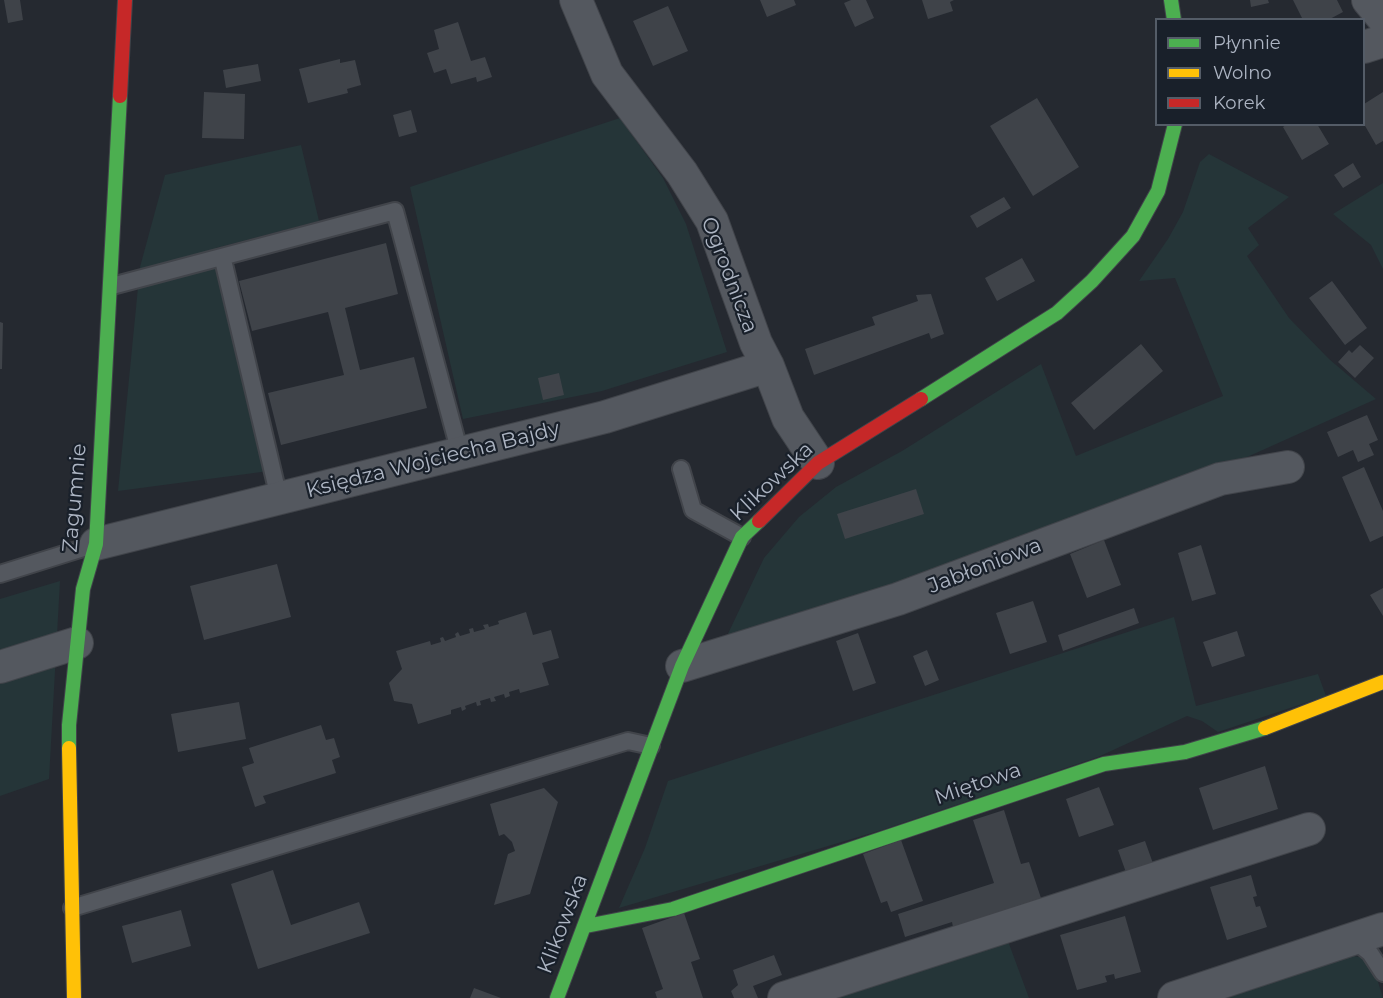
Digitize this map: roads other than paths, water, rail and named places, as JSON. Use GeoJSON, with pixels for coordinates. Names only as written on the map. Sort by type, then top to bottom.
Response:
{"type":"FeatureCollection","features":[{"type":"Feature","properties":{"kind":"street","name":"Zagumnie"},"geometry":{"type":"LineString","coordinates":[[74,998],[69,725],[83,589],[96,544],[112,286],[125,0]]}},
{"type":"Feature","properties":{"kind":"street","name":"Ogrodnicza"},"geometry":{"type":"LineString","coordinates":[[576,0],[608,74],[682,173],[712,221],[756,343],[768,366],[788,418],[818,463]]}},
{"type":"Feature","properties":{"kind":"street"},"geometry":{"type":"LineString","coordinates":[[1171,0],[1174,18]]}},
{"type":"Feature","properties":{"kind":"street"},"geometry":{"type":"LineString","coordinates":[[1368,0],[1383,18]]}},
{"type":"Feature","properties":{"kind":"street"},"geometry":{"type":"LineString","coordinates":[[1365,47],[1383,41]]}},
{"type":"Feature","properties":{"kind":"street","name":"Klikowska"},"geometry":{"type":"LineString","coordinates":[[557,998],[682,666],[742,537],[818,463],[1057,313],[1092,281],[1133,236],[1158,191],[1174,126]]}},
{"type":"Feature","properties":{"kind":"street","name":"Księdza Wojciecha Bajdy"},"geometry":{"type":"LineString","coordinates":[[96,544],[605,417],[768,366]]}},
{"type":"Feature","properties":{"kind":"street","name":"Jabłoniowa"},"geometry":{"type":"LineString","coordinates":[[682,666],[898,599],[1220,479],[1288,467]]}},
{"type":"Feature","properties":{"kind":"street"},"geometry":{"type":"LineString","coordinates":[[0,667],[77,643]]}},
{"type":"Feature","properties":{"kind":"street","name":"Miętowa"},"geometry":{"type":"LineString","coordinates":[[586,926],[673,909],[1104,764],[1185,752],[1243,736],[1383,682]]}},
{"type":"Feature","properties":{"kind":"street"},"geometry":{"type":"LineString","coordinates":[[784,998],[1309,829]]}},
{"type":"Feature","properties":{"kind":"street"},"geometry":{"type":"LineString","coordinates":[[1174,998],[1383,929]]}},
{"type":"Feature","properties":{"kind":"lane"},"geometry":{"type":"LineString","coordinates":[[112,286],[394,211],[460,453]]}},
{"type":"Feature","properties":{"kind":"lane"},"geometry":{"type":"LineString","coordinates":[[224,264],[279,498]]}},
{"type":"Feature","properties":{"kind":"lane"},"geometry":{"type":"LineString","coordinates":[[681,469],[693,510],[742,537]]}},
{"type":"Feature","properties":{"kind":"lane"},"geometry":{"type":"LineString","coordinates":[[0,574],[96,544]]}},
{"type":"Feature","properties":{"kind":"lane"},"geometry":{"type":"LineString","coordinates":[[72,908],[628,741],[651,746]]}},
{"type":"Feature","properties":{"kind":"lane"},"geometry":{"type":"LineString","coordinates":[[1354,940],[1370,953],[1383,972]]}}]}
